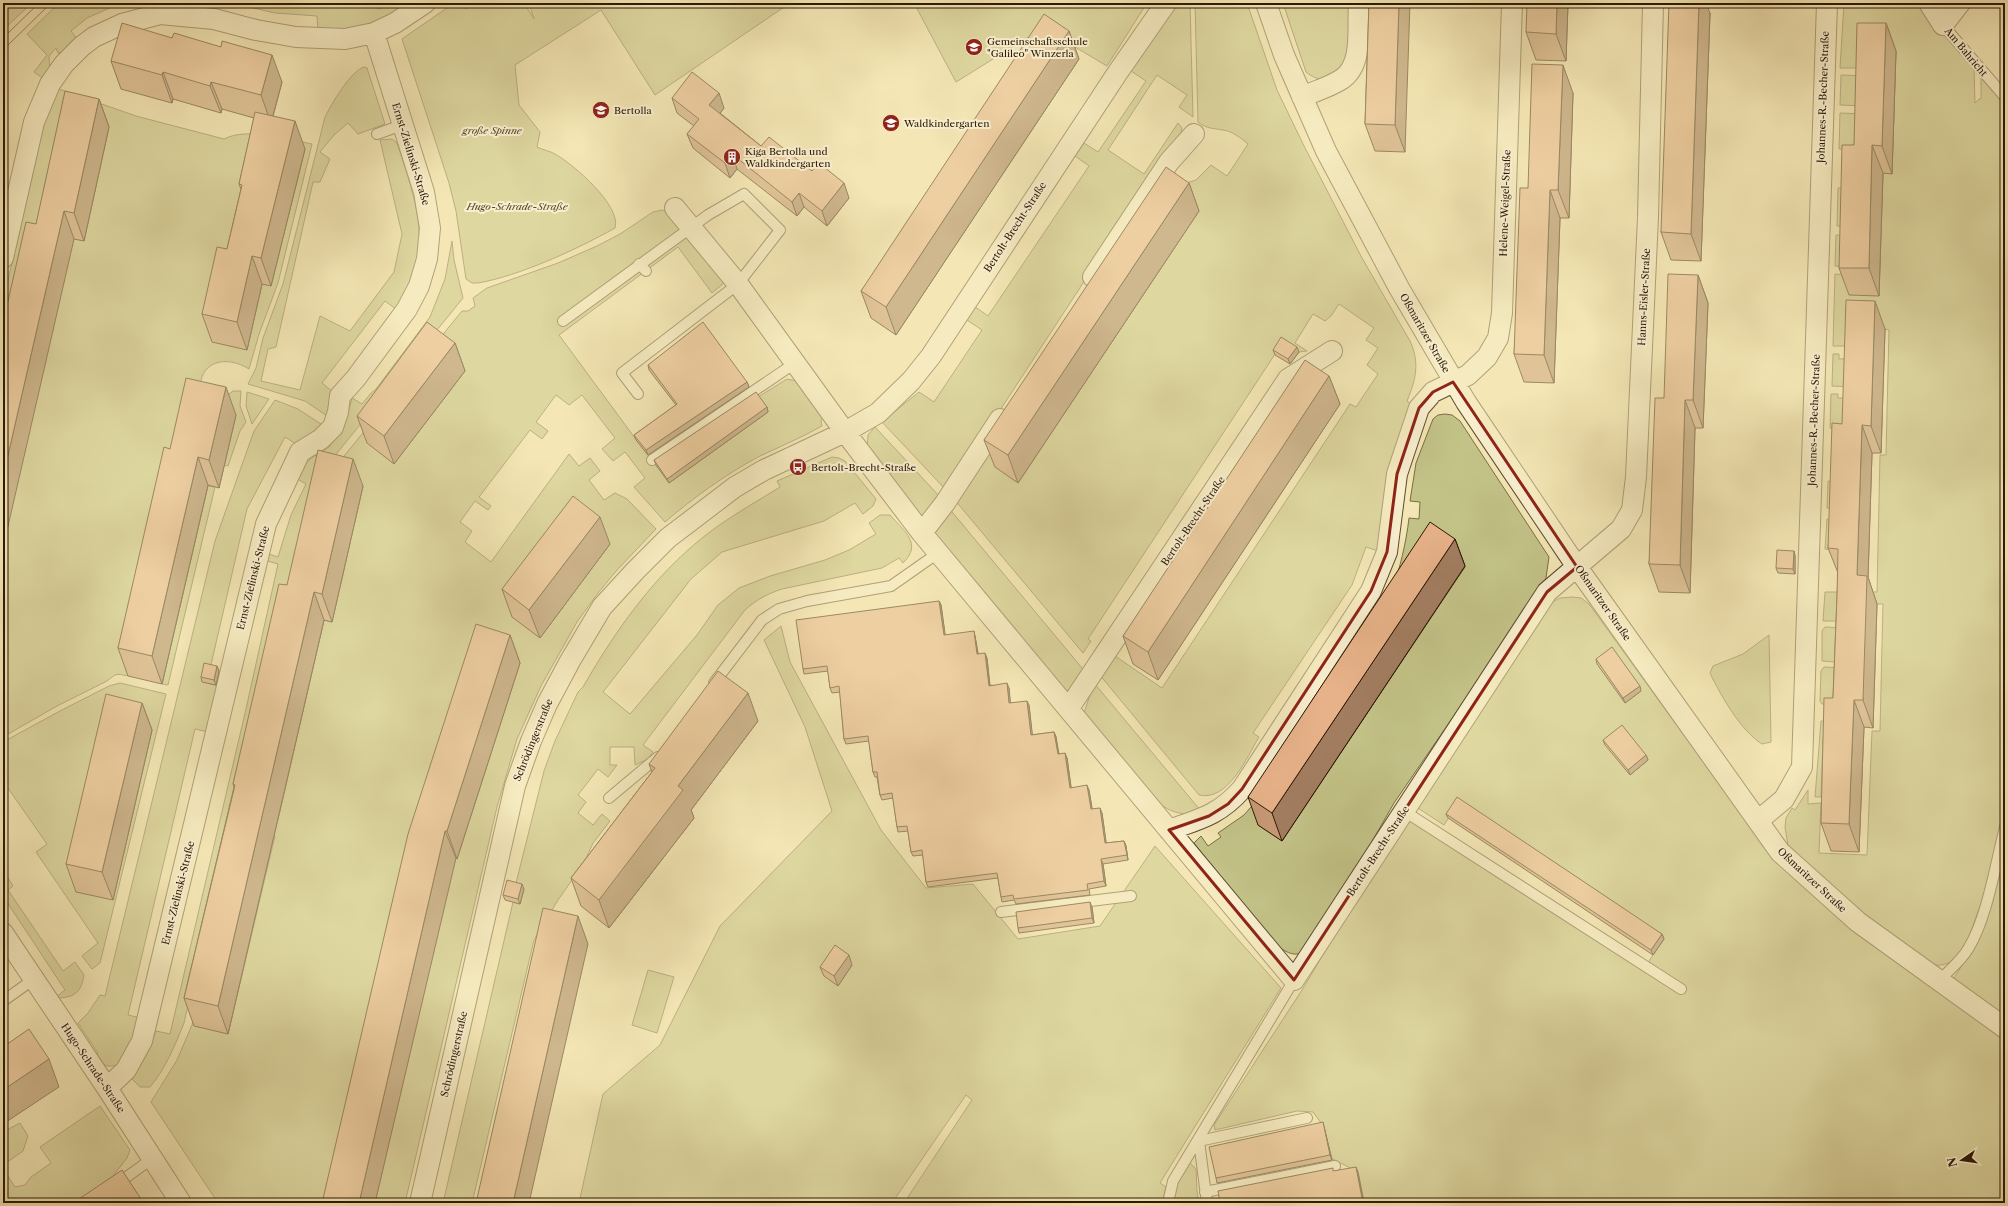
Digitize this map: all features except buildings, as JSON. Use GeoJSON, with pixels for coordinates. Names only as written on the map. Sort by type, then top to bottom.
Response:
{"type":"FeatureCollection","features":[{"type":"Feature","properties":{"kind":"street"},"geometry":{"type":"LineString","coordinates":[[3,258],[34,122],[50,84],[64,64],[82,46],[94,37],[122,24],[160,14],[214,19],[256,30],[296,37],[345,39],[374,32],[395,23],[424,3]]}},
{"type":"Feature","properties":{"kind":"street","name":"Bertolt-Brecht-Straße"},"geometry":{"type":"LineString","coordinates":[[845,432],[878,413],[911,381],[931,356],[1118,72],[1166,3]]}},
{"type":"Feature","properties":{"kind":"street","name":"Oßmaritzer Straße"},"geometry":{"type":"LineString","coordinates":[[1266,3],[1284,55],[1326,151],[1398,288],[1453,382],[1577,567],[1780,852],[1858,922],[2005,1028]]}},
{"type":"Feature","properties":{"kind":"street"},"geometry":{"type":"LineString","coordinates":[[1302,97],[1336,83],[1352,68],[1357,47],[1359,3]]}},
{"type":"Feature","properties":{"kind":"street","name":"Helene-Weigel-Straße"},"geometry":{"type":"LineString","coordinates":[[1453,382],[1468,375],[1487,357],[1498,338],[1501,328],[1512,3]]}},
{"type":"Feature","properties":{"kind":"street","name":"Hanns-Eisler-Straße"},"geometry":{"type":"LineString","coordinates":[[1577,567],[1621,529],[1632,510],[1636,477],[1648,224],[1653,3]]}},
{"type":"Feature","properties":{"kind":"street","name":"Johannes-R.-Becher-Straße"},"geometry":{"type":"LineString","coordinates":[[1758,821],[1784,799],[1802,767],[1827,3]]}},
{"type":"Feature","properties":{"kind":"street","name":"Am Bahricht"},"geometry":{"type":"LineString","coordinates":[[1929,3],[1943,24],[1960,3]]}},
{"type":"Feature","properties":{"kind":"street","name":"Ernst-Zielinski-Straße"},"geometry":{"type":"LineString","coordinates":[[107,1088],[126,1070],[142,1042],[266,524],[300,452],[321,439],[332,427],[338,412],[340,396],[356,378],[408,309],[419,286],[427,259],[430,228],[424,192],[374,32]]}},
{"type":"Feature","properties":{"kind":"street"},"geometry":{"type":"LineString","coordinates":[[1083,292],[1169,162],[1194,134]]}},
{"type":"Feature","properties":{"kind":"street"},"geometry":{"type":"LineString","coordinates":[[675,208],[738,284],[845,432],[921,532],[1294,980]]}},
{"type":"Feature","properties":{"kind":"street","name":"Bertolt-Brecht-Straße"},"geometry":{"type":"LineString","coordinates":[[1069,708],[1288,379],[1332,351]]}},
{"type":"Feature","properties":{"kind":"street"},"geometry":{"type":"LineString","coordinates":[[1169,830],[1209,816],[1228,804],[1242,789],[1371,591],[1387,552],[1396,474],[1420,408],[1433,392],[1453,382]]}},
{"type":"Feature","properties":{"kind":"street"},"geometry":{"type":"LineString","coordinates":[[921,532],[928,526],[945,503],[1011,400]]}},
{"type":"Feature","properties":{"kind":"street","name":"Schrödingerstraße"},"geometry":{"type":"LineString","coordinates":[[420,1203],[515,786],[540,719],[570,661],[602,607],[668,538],[735,487],[764,470],[845,432]]}},
{"type":"Feature","properties":{"kind":"street","name":"Bertolt-Brecht-Straße"},"geometry":{"type":"LineString","coordinates":[[1294,980],[1547,592],[1577,567]]}},
{"type":"Feature","properties":{"kind":"street","name":"Hugo-Schrade-Straße"},"geometry":{"type":"LineString","coordinates":[[3,933],[107,1088],[181,1203]]}},
{"type":"Feature","properties":{"kind":"lane","name":"Am Bahricht"},"geometry":{"type":"LineString","coordinates":[[1943,24],[2005,97]]}},
{"type":"Feature","properties":{"kind":"lane"},"geometry":{"type":"LineString","coordinates":[[377,134],[402,125]]}},
{"type":"Feature","properties":{"kind":"lane"},"geometry":{"type":"LineString","coordinates":[[563,321],[584,311],[642,268],[708,215],[744,194],[780,230],[738,284],[622,373],[638,394]]}},
{"type":"Feature","properties":{"kind":"lane"},"geometry":{"type":"LineString","coordinates":[[652,460],[795,363]]}},
{"type":"Feature","properties":{"kind":"lane"},"geometry":{"type":"LineString","coordinates":[[707,692],[762,620],[779,609],[807,601],[891,586],[938,553]]}},
{"type":"Feature","properties":{"kind":"lane"},"geometry":{"type":"LineString","coordinates":[[609,798],[656,760],[665,748]]}},
{"type":"Feature","properties":{"kind":"lane"},"geometry":{"type":"LineString","coordinates":[[1404,811],[1681,989]]}},
{"type":"Feature","properties":{"kind":"lane"},"geometry":{"type":"LineString","coordinates":[[1939,981],[1968,950],[1974,937],[1987,900],[2005,827]]}},
{"type":"Feature","properties":{"kind":"lane"},"geometry":{"type":"LineString","coordinates":[[1001,912],[1131,896]]}},
{"type":"Feature","properties":{"kind":"lane"},"geometry":{"type":"LineString","coordinates":[[3,1001],[34,979]]}},
{"type":"Feature","properties":{"kind":"lane"},"geometry":{"type":"LineString","coordinates":[[1168,1203],[1173,1181],[1199,1141],[1294,980]]}},
{"type":"Feature","properties":{"kind":"lane"},"geometry":{"type":"LineString","coordinates":[[1199,1141],[1307,1118]]}},
{"type":"Feature","properties":{"kind":"lane"},"geometry":{"type":"LineString","coordinates":[[1199,1141],[1204,1166],[1207,1203]]}},
{"type":"Feature","properties":{"kind":"lane"},"geometry":{"type":"LineString","coordinates":[[109,1190],[146,1163]]}},
{"type":"Feature","properties":{"kind":"lane"},"geometry":{"type":"LineString","coordinates":[[1205,1192],[1335,1166]]}},
{"type":"Feature","properties":{"kind":"highlighted area"},"geometry":{"type":"Polygon","coordinates":[[[1453,382],[1577,567],[1547,592],[1294,980],[1169,830],[1209,816],[1228,804],[1242,789],[1371,591],[1387,552],[1397,474],[1419,408],[1433,392],[1453,382]]]}},
{"type":"Feature","properties":{"kind":"green space"},"geometry":{"type":"Polygon","coordinates":[[[3,3],[32,3],[3,30],[3,3]]]}},
{"type":"Feature","properties":{"kind":"green space"},"geometry":{"type":"Polygon","coordinates":[[[59,3],[121,3],[87,18],[71,31],[78,40],[68,51],[58,53],[56,48],[49,56],[50,73],[45,80],[34,72],[47,55],[27,34],[59,3]]]}},
{"type":"Feature","properties":{"kind":"green space"},"geometry":{"type":"Polygon","coordinates":[[[232,3],[357,3],[381,9],[387,3],[411,3],[387,18],[359,28],[318,32],[317,16],[275,13],[232,3]]]}},
{"type":"Feature","properties":{"kind":"green space","name":"Hugo-Schrade-Straße"},"geometry":{"type":"Polygon","coordinates":[[[454,3],[460,3],[466,9],[472,3],[524,3],[534,19],[529,3],[790,3],[655,95],[601,10],[515,65],[519,105],[540,132],[537,147],[553,153],[563,159],[594,186],[611,209],[615,219],[615,228],[566,253],[530,268],[494,279],[472,283],[466,279],[456,211],[449,183],[402,39],[454,3]]]}},
{"type":"Feature","properties":{"kind":"green space","name":"Gemeinschaftsschule \"Galileo\" Winzerla"},"geometry":{"type":"Polygon","coordinates":[[[914,3],[1147,3],[1107,66],[1043,28],[956,82],[914,3]]]}},
{"type":"Feature","properties":{"kind":"green space"},"geometry":{"type":"Polygon","coordinates":[[[1176,3],[1190,3],[1193,117],[1179,107],[1187,95],[1157,75],[1108,150],[1144,174],[1178,123],[1182,128],[1181,133],[963,467],[946,490],[882,422],[919,392],[934,402],[982,330],[967,320],[974,306],[988,316],[1089,166],[1075,156],[1084,143],[1098,152],[1146,81],[1131,71],[1176,3]]]}},
{"type":"Feature","properties":{"kind":"green space"},"geometry":{"type":"Polygon","coordinates":[[[1195,3],[1247,3],[1277,90],[1362,258],[1410,341],[1416,364],[1415,378],[1407,401],[1412,405],[1378,551],[1366,547],[1352,585],[1253,733],[1259,737],[1242,766],[1228,785],[1219,792],[1209,795],[1199,795],[1099,674],[1115,656],[1162,688],[1350,404],[1356,407],[1378,374],[1367,365],[1378,348],[1366,340],[1374,328],[1339,304],[1331,316],[1325,321],[1313,314],[1295,343],[1307,351],[1299,352],[1283,342],[1088,639],[1091,641],[1083,653],[954,499],[1176,186],[1196,180],[1211,165],[1227,176],[1248,144],[1230,132],[1207,127],[1198,122],[1195,3]]]}},
{"type":"Feature","properties":{"kind":"green space"},"geometry":{"type":"Polygon","coordinates":[[[1283,3],[1355,3],[1355,29],[1342,70],[1320,79],[1311,76],[1306,72],[1283,3]]]}},
{"type":"Feature","properties":{"kind":"green space"},"geometry":{"type":"Polygon","coordinates":[[[1844,3],[1925,3],[1974,69],[1975,103],[1981,99],[1981,77],[2005,104],[2005,1023],[1950,984],[1979,939],[1984,898],[1972,930],[1961,952],[1954,960],[1944,964],[1933,965],[1857,909],[1788,845],[1785,827],[1786,818],[1792,808],[1795,810],[1808,790],[1808,804],[1821,803],[1819,853],[1867,855],[1872,731],[1880,731],[1883,604],[1848,603],[1847,621],[1823,621],[1825,592],[1877,592],[1880,455],[1886,455],[1889,330],[1885,329],[1856,346],[1833,346],[1835,274],[1849,275],[1882,188],[1883,173],[1892,173],[1896,52],[1866,68],[1840,68],[1844,3]]]}},
{"type":"Feature","properties":{"kind":"green space"},"geometry":{"type":"Polygon","coordinates":[[[364,67],[367,68],[385,124],[358,134],[348,123],[334,135],[320,152],[330,159],[320,182],[313,182],[276,347],[268,349],[261,381],[300,390],[320,316],[350,331],[394,272],[402,234],[380,140],[392,139],[397,143],[413,193],[419,228],[417,263],[411,284],[397,310],[385,301],[322,383],[333,392],[330,418],[305,401],[248,384],[256,368],[263,338],[283,284],[325,117],[347,81],[364,67]]]}},
{"type":"Feature","properties":{"kind":"green space"},"geometry":{"type":"Polygon","coordinates":[[[1841,75],[1867,76],[1865,106],[1840,105],[1841,75]]]}},
{"type":"Feature","properties":{"kind":"green space"},"geometry":{"type":"Polygon","coordinates":[[[59,89],[136,116],[224,139],[244,134],[255,134],[312,144],[278,283],[259,334],[249,369],[232,362],[216,363],[209,367],[204,373],[201,381],[200,391],[224,398],[233,391],[241,391],[240,406],[246,422],[240,431],[228,466],[224,465],[174,475],[128,676],[118,674],[57,706],[3,737],[3,302],[45,119],[51,102],[59,89]]]}},
{"type":"Feature","properties":{"kind":"green space"},"geometry":{"type":"Polygon","coordinates":[[[1840,113],[1865,114],[1864,150],[1839,149],[1840,113]]]}},
{"type":"Feature","properties":{"kind":"green space"},"geometry":{"type":"Polygon","coordinates":[[[1838,188],[1843,188],[1851,227],[1837,226],[1838,188]]]}},
{"type":"Feature","properties":{"kind":"green space"},"geometry":{"type":"Polygon","coordinates":[[[662,210],[670,212],[724,283],[712,293],[678,247],[559,335],[646,453],[658,468],[758,397],[787,379],[797,381],[824,416],[821,421],[822,426],[758,457],[733,471],[665,522],[634,487],[645,478],[625,452],[613,461],[602,449],[615,438],[582,395],[569,405],[556,395],[536,422],[548,431],[542,439],[530,430],[479,497],[491,506],[488,510],[475,501],[460,522],[472,531],[465,542],[491,562],[569,454],[579,466],[590,458],[600,471],[589,480],[604,500],[615,493],[627,499],[656,529],[617,570],[577,622],[541,686],[517,739],[497,807],[405,1203],[375,1203],[451,875],[339,1203],[218,1203],[151,1102],[177,1060],[192,1025],[287,612],[327,477],[462,311],[468,311],[475,306],[473,298],[487,288],[558,263],[597,246],[620,234],[653,212],[662,210]],[[290,611],[243,812],[278,820],[324,620],[332,622],[290,611]],[[242,827],[228,1034],[275,836],[242,827]]]}},
{"type":"Feature","properties":{"kind":"green space"},"geometry":{"type":"Polygon","coordinates":[[[1836,235],[1851,236],[1850,267],[1835,266],[1836,235]]]}},
{"type":"Feature","properties":{"kind":"green space"},"geometry":{"type":"Polygon","coordinates":[[[452,241],[454,260],[463,298],[320,474],[293,587],[279,610],[184,1023],[170,1056],[156,1080],[150,1087],[140,1087],[132,1079],[147,1053],[156,1031],[170,1034],[246,709],[278,564],[264,560],[266,553],[278,557],[291,515],[306,484],[294,477],[310,459],[329,447],[340,433],[347,417],[352,398],[362,404],[376,389],[430,317],[445,279],[452,241]]]}},
{"type":"Feature","properties":{"kind":"green space"},"geometry":{"type":"Polygon","coordinates":[[[1833,354],[1839,354],[1839,359],[1855,358],[1854,387],[1832,386],[1833,354]]]}},
{"type":"Feature","properties":{"kind":"green space"},"geometry":{"type":"Polygon","coordinates":[[[247,392],[269,399],[252,424],[246,406],[247,392]]]}},
{"type":"Feature","properties":{"kind":"green space"},"geometry":{"type":"Polygon","coordinates":[[[1831,394],[1838,394],[1838,398],[1850,398],[1853,429],[1830,428],[1831,394]]]}},
{"type":"Feature","properties":{"kind":"green space"},"geometry":{"type":"Polygon","coordinates":[[[275,400],[298,409],[324,426],[296,444],[285,437],[247,509],[210,669],[203,682],[218,686],[208,732],[195,729],[128,1015],[141,1018],[135,1040],[118,1065],[107,1066],[97,1058],[95,1055],[98,1053],[78,1023],[88,1013],[100,995],[105,996],[215,541],[254,431],[275,400]]]}},
{"type":"Feature","properties":{"kind":"green space"},"geometry":{"type":"Polygon","coordinates":[[[1438,415],[1452,415],[1460,421],[1549,557],[1546,578],[1541,589],[1394,803],[1315,941],[1301,953],[1288,953],[1277,946],[1194,843],[1201,836],[1208,846],[1221,837],[1218,833],[1244,815],[1258,799],[1392,592],[1398,574],[1409,518],[1419,519],[1420,502],[1410,501],[1416,463],[1433,419],[1438,415]],[[1465,567],[1258,824],[1282,841],[1465,567]]]}},
{"type":"Feature","properties":{"kind":"green space"},"geometry":{"type":"Polygon","coordinates":[[[875,427],[941,498],[924,516],[920,516],[867,451],[868,435],[875,427]]]}},
{"type":"Feature","properties":{"kind":"green space"},"geometry":{"type":"Polygon","coordinates":[[[832,457],[845,461],[876,499],[873,506],[863,514],[855,503],[824,521],[722,552],[691,579],[603,692],[630,714],[697,635],[718,605],[739,588],[770,576],[825,560],[849,550],[876,534],[869,523],[880,515],[890,515],[906,532],[911,544],[909,556],[903,563],[899,558],[882,568],[782,589],[758,600],[745,610],[643,745],[653,752],[648,759],[635,765],[634,747],[610,747],[610,765],[617,765],[608,777],[598,769],[578,795],[586,802],[578,813],[593,825],[602,814],[610,821],[593,843],[584,863],[558,900],[534,940],[472,1203],[443,1203],[513,902],[520,904],[523,889],[515,887],[544,771],[555,741],[578,692],[583,687],[596,664],[626,620],[659,579],[677,560],[718,526],[780,487],[777,481],[832,457]]]}},
{"type":"Feature","properties":{"kind":"green space"},"geometry":{"type":"Polygon","coordinates":[[[1828,481],[1838,481],[1833,509],[1827,508],[1828,481]]]}},
{"type":"Feature","properties":{"kind":"green space"},"geometry":{"type":"Polygon","coordinates":[[[208,486],[215,487],[168,685],[162,684],[208,486]]]}},
{"type":"Feature","properties":{"kind":"green space"},"geometry":{"type":"Polygon","coordinates":[[[948,507],[1087,674],[1074,688],[1066,691],[935,535],[935,529],[948,507]]]}},
{"type":"Feature","properties":{"kind":"green space"},"geometry":{"type":"Polygon","coordinates":[[[1827,519],[1831,519],[1832,550],[1825,549],[1827,519]]]}},
{"type":"Feature","properties":{"kind":"green space"},"geometry":{"type":"Polygon","coordinates":[[[1560,598],[1581,598],[1589,604],[1774,860],[2005,1033],[2005,1203],[1366,1203],[1364,1201],[1358,1172],[1331,1158],[1324,1127],[1313,1112],[1297,1111],[1215,1130],[1214,1125],[1302,990],[1406,816],[1646,966],[1663,939],[1459,802],[1444,825],[1413,805],[1552,602],[1560,598]]]}},
{"type":"Feature","properties":{"kind":"green space"},"geometry":{"type":"Polygon","coordinates":[[[781,626],[790,662],[881,830],[926,888],[973,884],[1018,939],[1100,926],[1155,846],[1281,988],[1160,1183],[1166,1187],[1162,1203],[904,1203],[972,1100],[966,1095],[892,1203],[579,1203],[603,1094],[660,1045],[720,926],[832,811],[805,727],[764,640],[781,626]]]}},
{"type":"Feature","properties":{"kind":"green space"},"geometry":{"type":"Polygon","coordinates":[[[1825,627],[1847,628],[1846,663],[1822,661],[1822,631],[1825,627]]]}},
{"type":"Feature","properties":{"kind":"green space"},"geometry":{"type":"Polygon","coordinates":[[[1769,635],[1771,742],[1762,744],[1739,722],[1710,673],[1713,666],[1743,654],[1769,635]]]}},
{"type":"Feature","properties":{"kind":"green space"},"geometry":{"type":"Polygon","coordinates":[[[1824,667],[1845,668],[1844,704],[1822,704],[1820,701],[1821,671],[1824,667]]]}},
{"type":"Feature","properties":{"kind":"green space"},"geometry":{"type":"Polygon","coordinates":[[[120,683],[166,694],[100,963],[92,969],[82,956],[98,943],[36,852],[47,844],[3,781],[3,742],[109,686],[120,683]]]}},
{"type":"Feature","properties":{"kind":"green space"},"geometry":{"type":"Polygon","coordinates":[[[1094,683],[1201,811],[1185,814],[1170,810],[1160,804],[1084,713],[1094,683]]]}},
{"type":"Feature","properties":{"kind":"green space"},"geometry":{"type":"Polygon","coordinates":[[[1821,721],[1824,721],[1825,736],[1823,739],[1821,797],[1815,797],[1821,721]]]}},
{"type":"Feature","properties":{"kind":"green space"},"geometry":{"type":"Polygon","coordinates":[[[3,870],[13,886],[8,890],[63,971],[75,962],[84,975],[81,987],[75,994],[67,997],[55,998],[65,990],[3,896],[3,870]]]}},
{"type":"Feature","properties":{"kind":"green space"},"geometry":{"type":"Polygon","coordinates":[[[648,970],[674,977],[657,1033],[632,1025],[648,970]]]}},
{"type":"Feature","properties":{"kind":"green space"},"geometry":{"type":"Polygon","coordinates":[[[100,1106],[130,1150],[127,1158],[106,1185],[77,1203],[3,1203],[3,1169],[15,1187],[25,1185],[31,1177],[51,1163],[40,1147],[100,1106]]]}},
{"type":"Feature","properties":{"kind":"green space"},"geometry":{"type":"Polygon","coordinates":[[[20,1123],[28,1136],[23,1151],[3,1165],[3,1132],[20,1123]]]}},
{"type":"Feature","properties":{"kind":"green space"},"geometry":{"type":"Polygon","coordinates":[[[1190,1163],[1196,1169],[1199,1203],[1173,1203],[1177,1184],[1190,1163]]]}},
{"type":"Feature","properties":{"kind":"tram line"},"geometry":{"type":"LineString","coordinates":[[3,38],[39,3]]}},
{"type":"Feature","properties":{"kind":"tram line"},"geometry":{"type":"LineString","coordinates":[[3,50],[51,3]]}},
{"type":"Feature","properties":{"kind":"place","name":"Gemeinschaftsschule \"Galileo\" Winzerla"},"geometry":{"type":"Point","coordinates":[974,47]}},
{"type":"Feature","properties":{"kind":"place","name":"Bertolla"},"geometry":{"type":"Point","coordinates":[601,110]}},
{"type":"Feature","properties":{"kind":"place","name":"Waldkindergarten"},"geometry":{"type":"Point","coordinates":[891,123]}},
{"type":"Feature","properties":{"kind":"place","name":"Kiga Bertolla und Waldkindergarten"},"geometry":{"type":"Point","coordinates":[732,157]}},
{"type":"Feature","properties":{"kind":"place","name":"Bertolt-Brecht-Straße"},"geometry":{"type":"Point","coordinates":[798,467]}},
{"type":"Feature","properties":{"kind":"park label","name":"große Spinne"},"geometry":{"type":"Point","coordinates":[492,130]}}]}
